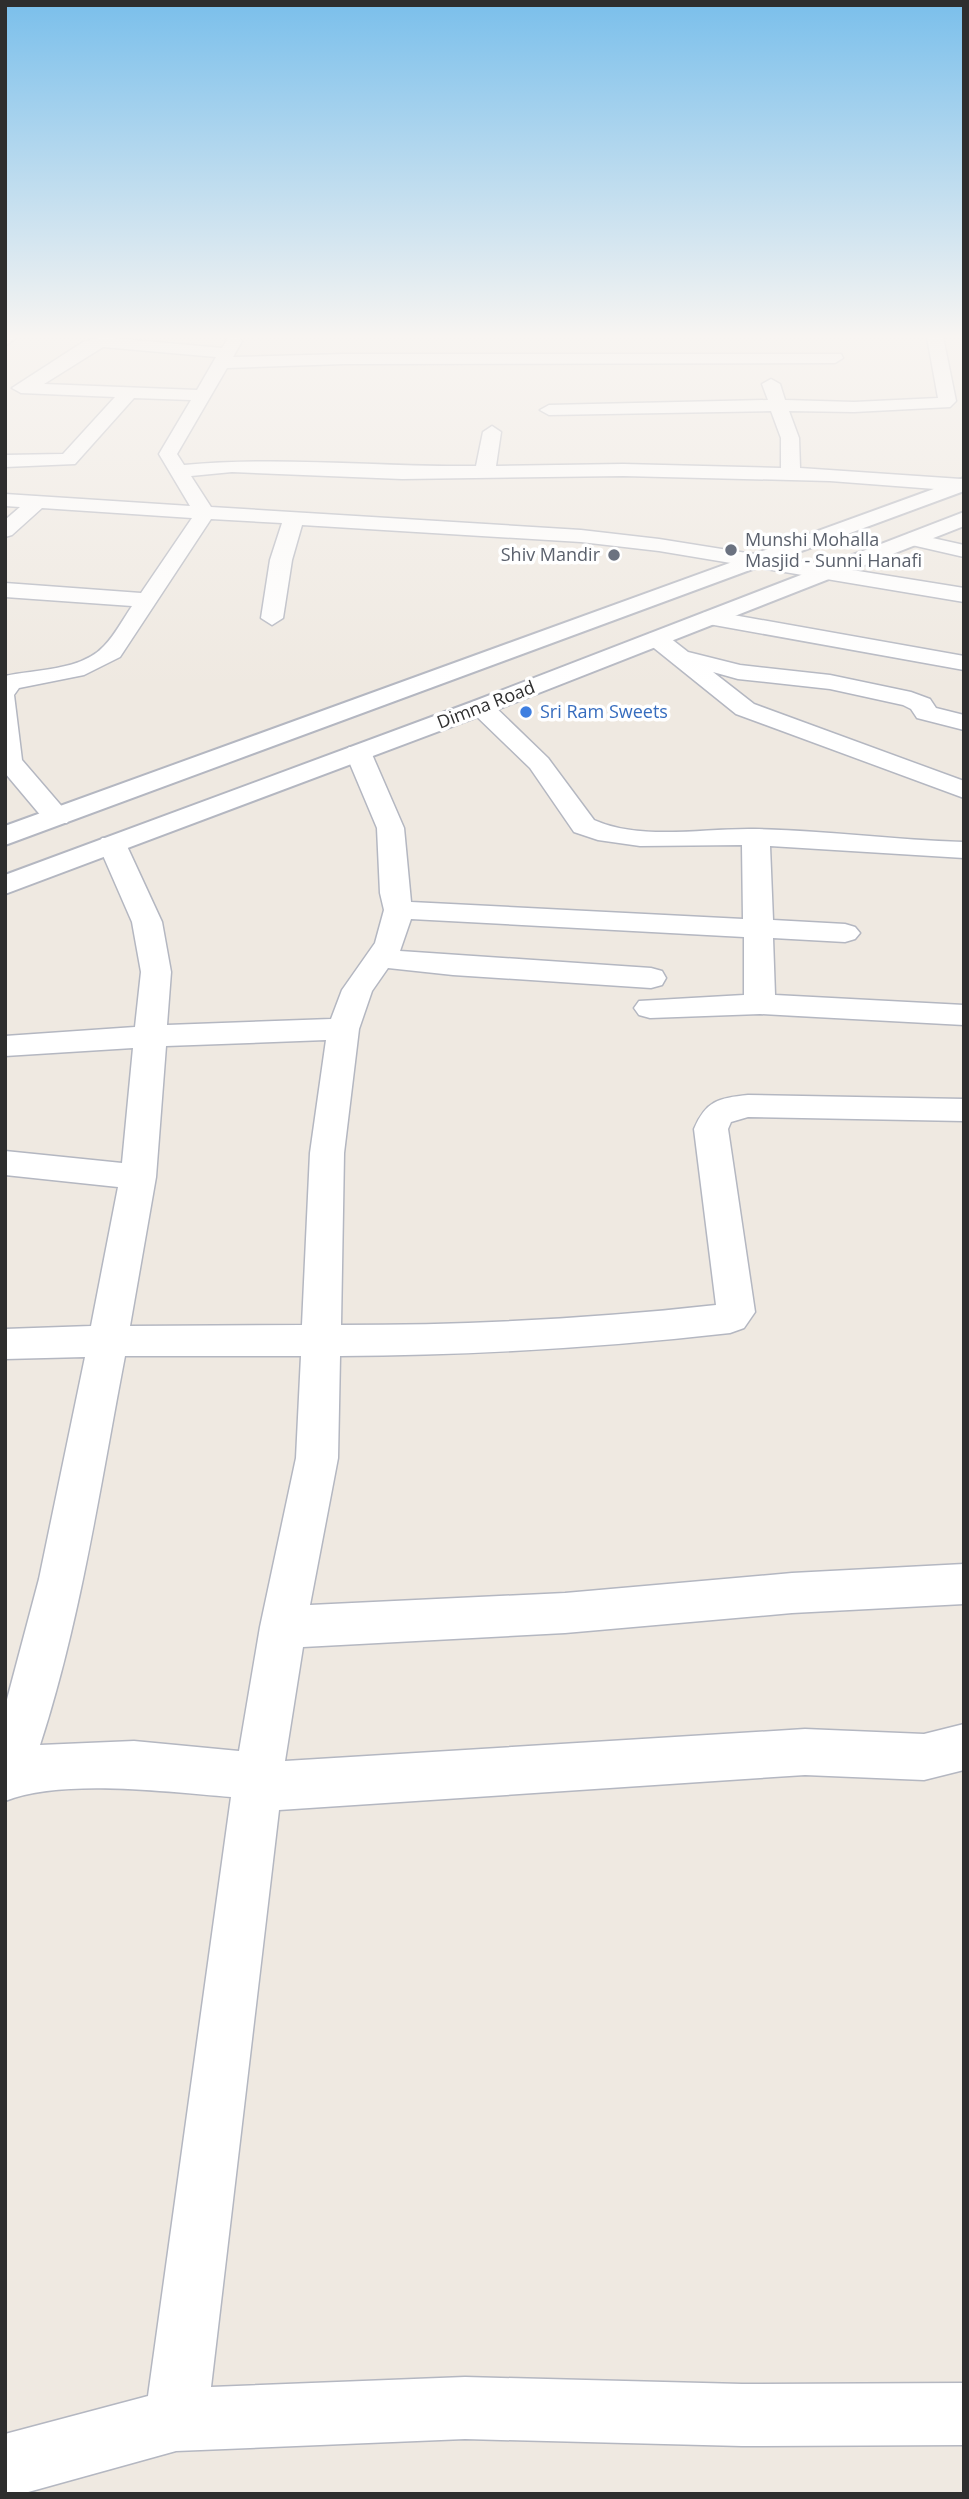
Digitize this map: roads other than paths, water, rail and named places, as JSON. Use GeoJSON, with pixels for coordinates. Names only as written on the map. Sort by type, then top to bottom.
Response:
{"type":"FeatureCollection","features":[{"type":"Feature","properties":{"kind":"street"},"geometry":{"type":"LineString","coordinates":[[5,461],[68,460],[74,454]]}},
{"type":"Feature","properties":{"kind":"street"},"geometry":{"type":"LineString","coordinates":[[169,454],[205,513]]}},
{"type":"Feature","properties":{"kind":"street"},"geometry":{"type":"LineString","coordinates":[[485,472],[488,454]]}},
{"type":"Feature","properties":{"kind":"street"},"geometry":{"type":"LineString","coordinates":[[790,454],[791,474]]}},
{"type":"Feature","properties":{"kind":"street"},"geometry":{"type":"LineString","coordinates":[[178,471],[232,466],[402,473],[575,469],[791,474],[962,484]]}},
{"type":"Feature","properties":{"kind":"street"},"geometry":{"type":"LineString","coordinates":[[5,836],[962,484]]}},
{"type":"Feature","properties":{"kind":"street"},"geometry":{"type":"LineString","coordinates":[[5,500],[581,536],[964,595]]}},
{"type":"Feature","properties":{"kind":"street"},"geometry":{"type":"LineString","coordinates":[[5,531],[37,502]]}},
{"type":"Feature","properties":{"kind":"street"},"geometry":{"type":"LineString","coordinates":[[57,817],[9,761],[9,686],[64,674],[101,660],[111,652],[205,513]]}},
{"type":"Feature","properties":{"kind":"street","name":"Dimna Road"},"geometry":{"type":"LineString","coordinates":[[5,885],[358,752],[667,646],[711,618],[964,518]]}},
{"type":"Feature","properties":{"kind":"street"},"geometry":{"type":"LineString","coordinates":[[272,618],[281,560],[294,519]]}},
{"type":"Feature","properties":{"kind":"street"},"geometry":{"type":"LineString","coordinates":[[911,539],[964,551]]}},
{"type":"Feature","properties":{"kind":"street"},"geometry":{"type":"LineString","coordinates":[[5,590],[147,600]]}},
{"type":"Feature","properties":{"kind":"street"},"geometry":{"type":"LineString","coordinates":[[711,618],[964,663]]}},
{"type":"Feature","properties":{"kind":"street"},"geometry":{"type":"LineString","coordinates":[[667,646],[738,672],[830,682],[911,699],[922,704],[926,713],[964,723]]}},
{"type":"Feature","properties":{"kind":"street"},"geometry":{"type":"LineString","coordinates":[[667,646],[745,709],[964,790]]}},
{"type":"Feature","properties":{"kind":"street"},"geometry":{"type":"LineString","coordinates":[[481,708],[539,763],[584,826],[592,831],[630,835],[756,837],[964,850]]}},
{"type":"Feature","properties":{"kind":"street"},"geometry":{"type":"LineString","coordinates":[[176,2420],[258,1782],[283,1627],[317,1458],[323,1340],[327,1153],[344,1028],[357,990],[390,944],[399,910],[391,872],[392,840],[388,823],[358,752]]}},
{"type":"Feature","properties":{"kind":"street"},"geometry":{"type":"LineString","coordinates":[[756,837],[760,1004]]}},
{"type":"Feature","properties":{"kind":"street"},"geometry":{"type":"LineString","coordinates":[[112,844],[147,922],[153,943],[156,972],[138,1177],[61,1579],[19,1692],[6,1774],[134,1765],[258,1782],[804,1752],[924,1757],[964,1747]]}},
{"type":"Feature","properties":{"kind":"street"},"geometry":{"type":"LineString","coordinates":[[399,910],[845,933]]}},
{"type":"Feature","properties":{"kind":"street"},"geometry":{"type":"LineString","coordinates":[[382,958],[651,993],[760,1004],[964,1015]]}},
{"type":"Feature","properties":{"kind":"street"},"geometry":{"type":"LineString","coordinates":[[5,1046],[152,1036],[344,1028]]}},
{"type":"Feature","properties":{"kind":"street"},"geometry":{"type":"LineString","coordinates":[[5,1344],[506,1338],[596,1333],[730,1318],[736,1312],[711,1129],[717,1115],[731,1108],[748,1105],[964,1110]]}},
{"type":"Feature","properties":{"kind":"street"},"geometry":{"type":"LineString","coordinates":[[5,1163],[138,1177]]}},
{"type":"Feature","properties":{"kind":"street"},"geometry":{"type":"LineString","coordinates":[[283,1627],[565,1614],[792,1593],[964,1584]]}},
{"type":"Feature","properties":{"kind":"street"},"geometry":{"type":"LineString","coordinates":[[5,2466],[176,2420],[465,2408],[742,2415],[964,2414]]}},
{"type":"Feature","properties":{"kind":"place","name":"Munshi Mohalla Masjid - Sunni Hanafi"},"geometry":{"type":"Point","coordinates":[731,550]}},
{"type":"Feature","properties":{"kind":"place","name":"Shiv Mandir"},"geometry":{"type":"Point","coordinates":[614,555]}},
{"type":"Feature","properties":{"kind":"place","name":"Sri Ram Sweets"},"geometry":{"type":"Point","coordinates":[526,712]}}]}
